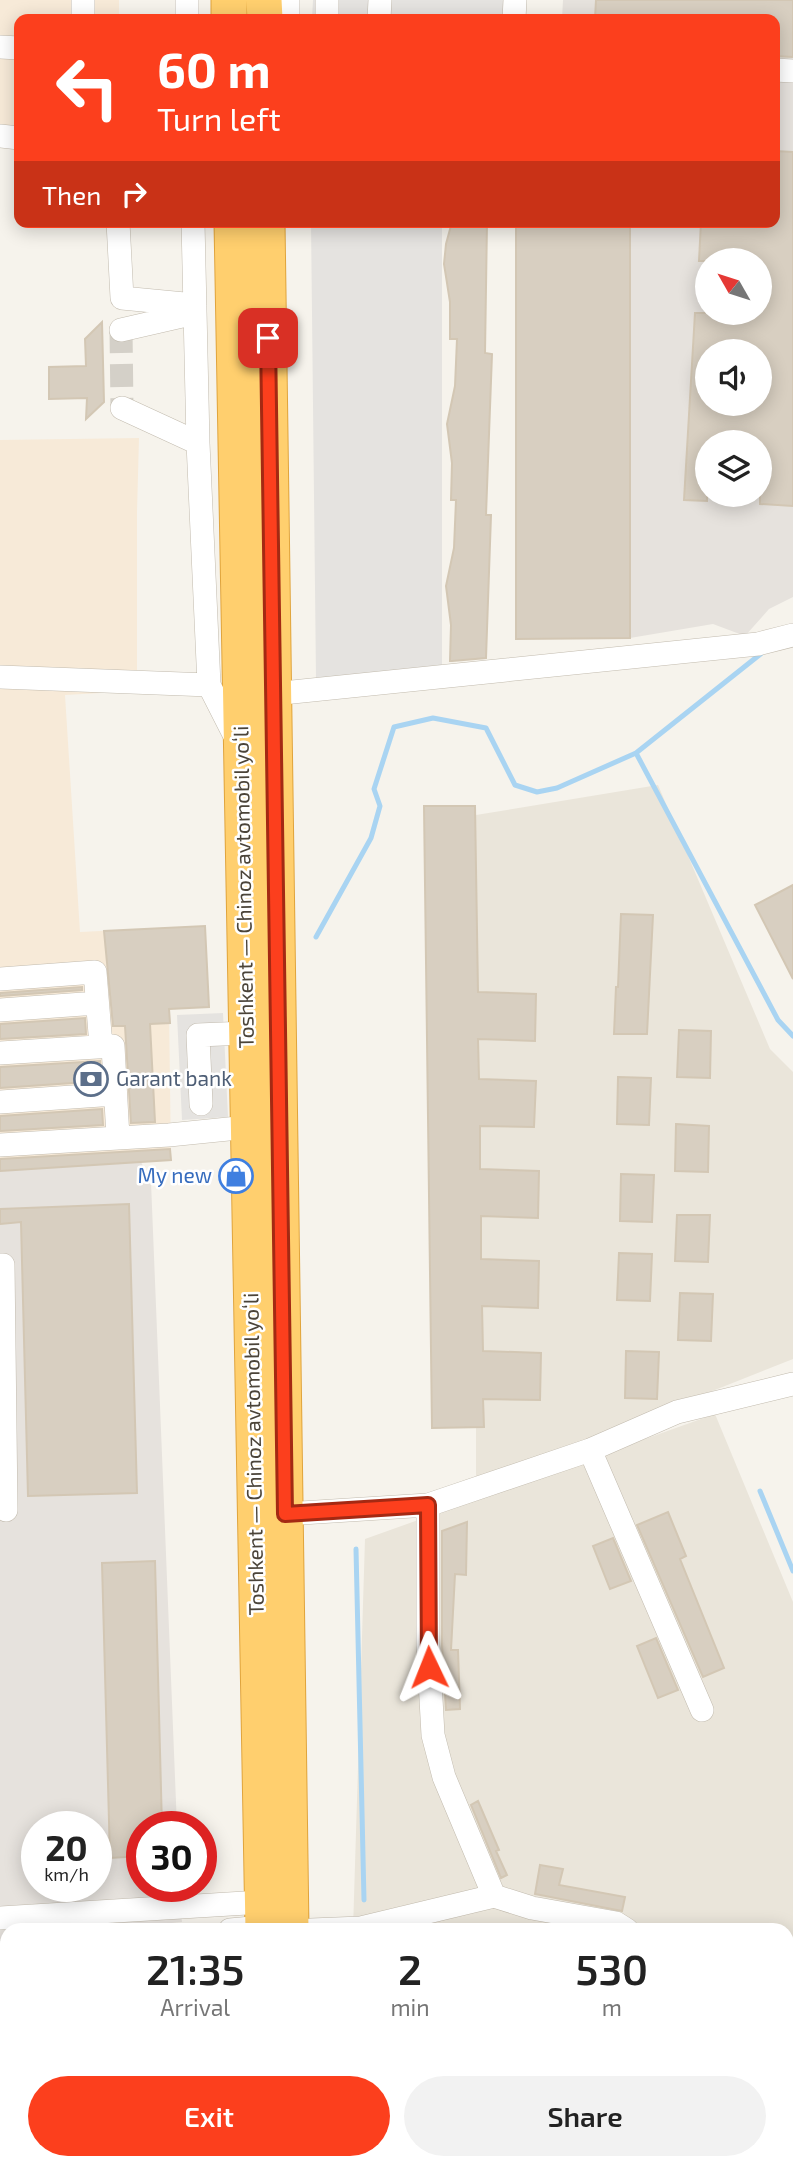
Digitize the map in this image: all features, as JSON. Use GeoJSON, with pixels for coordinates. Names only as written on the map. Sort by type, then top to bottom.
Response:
{"type":"FeatureCollection","features":[{"type":"Feature","properties":{"kind":"highway","name":"Toshkent — Chinoz avtomobil yoʻli"},"geometry":{"type":"LineString","coordinates":[[262,1923],[285,1514],[267,228]]}},
{"type":"Feature","properties":{"kind":"highway","name":"Toshkent — Chinoz avtomobil yoʻli"},"geometry":{"type":"LineString","coordinates":[[232,251],[262,1923]]}},
{"type":"Feature","properties":{"kind":"highway"},"geometry":{"type":"LineString","coordinates":[[232,251],[247,274],[256,276],[267,284]]}},
{"type":"Feature","properties":{"kind":"street"},"geometry":{"type":"LineString","coordinates":[[118,228],[122,298],[195,309]]}},
{"type":"Feature","properties":{"kind":"street"},"geometry":{"type":"LineString","coordinates":[[193,228],[198,443],[209,685],[241,747]]}},
{"type":"Feature","properties":{"kind":"street"},"geometry":{"type":"LineString","coordinates":[[194,255],[232,251]]}},
{"type":"Feature","properties":{"kind":"street"},"geometry":{"type":"LineString","coordinates":[[121,330],[195,309]]}},
{"type":"Feature","properties":{"kind":"street"},"geometry":{"type":"LineString","coordinates":[[122,408],[198,443]]}},
{"type":"Feature","properties":{"kind":"street"},"geometry":{"type":"LineString","coordinates":[[273,694],[785,637]]}},
{"type":"Feature","properties":{"kind":"street"},"geometry":{"type":"LineString","coordinates":[[0,677],[209,685]]}},
{"type":"Feature","properties":{"kind":"street"},"geometry":{"type":"LineString","coordinates":[[0,979],[95,972],[101,1046]]}},
{"type":"Feature","properties":{"kind":"street"},"geometry":{"type":"LineString","coordinates":[[0,1010],[97,1003]]}},
{"type":"Feature","properties":{"kind":"street"},"geometry":{"type":"LineString","coordinates":[[201,1104],[198,1035],[246,1033]]}},
{"type":"Feature","properties":{"kind":"street"},"geometry":{"type":"LineString","coordinates":[[0,1054],[113,1046],[118,1138]]}},
{"type":"Feature","properties":{"kind":"street"},"geometry":{"type":"LineString","coordinates":[[0,1102],[115,1094]]}},
{"type":"Feature","properties":{"kind":"street"},"geometry":{"type":"LineString","coordinates":[[0,1146],[248,1127]]}},
{"type":"Feature","properties":{"kind":"street"},"geometry":{"type":"LineString","coordinates":[[0,1265],[3,1265],[6,1510]]}},
{"type":"Feature","properties":{"kind":"street"},"geometry":{"type":"LineString","coordinates":[[285,1514],[428,1505],[590,1450],[677,1412],[793,1384]]}},
{"type":"Feature","properties":{"kind":"street"},"geometry":{"type":"LineString","coordinates":[[590,1450],[702,1710]]}},
{"type":"Feature","properties":{"kind":"street"},"geometry":{"type":"LineString","coordinates":[[428,1505],[428,1645],[433,1735],[444,1777],[494,1896]]}},
{"type":"Feature","properties":{"kind":"street"},"geometry":{"type":"LineString","coordinates":[[382,1923],[494,1896],[531,1908],[616,1923]]}},
{"type":"Feature","properties":{"kind":"street"},"geometry":{"type":"LineString","coordinates":[[0,1918],[218,1923]]}},
{"type":"Feature","properties":{"kind":"shaded area"},"geometry":{"type":"Polygon","coordinates":[[[0,0],[119,0],[119,14],[14,14],[14,132],[0,130],[0,0]]]}},
{"type":"Feature","properties":{"kind":"shaded area"},"geometry":{"type":"Polygon","coordinates":[[[313,0],[522,0],[521,14],[312,14],[313,0]]]}},
{"type":"Feature","properties":{"kind":"shaded area"},"geometry":{"type":"Polygon","coordinates":[[[563,0],[793,0],[793,597],[769,609],[745,636],[713,624],[630,638],[630,228],[780,228],[780,14],[562,14],[563,0]]]}},
{"type":"Feature","properties":{"kind":"shaded area"},"geometry":{"type":"Polygon","coordinates":[[[311,228],[442,228],[442,670],[316,678],[311,228]]]}},
{"type":"Feature","properties":{"kind":"shaded area"},"geometry":{"type":"Polygon","coordinates":[[[139,438],[137,691],[65,695],[80,932],[205,926],[209,1007],[169,1009],[171,1160],[0,1171],[0,440],[139,438]]]}},
{"type":"Feature","properties":{"kind":"shaded area"},"geometry":{"type":"Polygon","coordinates":[[[658,785],[770,1049],[793,1072],[793,1359],[476,1485],[476,815],[658,785]]]}},
{"type":"Feature","properties":{"kind":"shaded area"},"geometry":{"type":"Polygon","coordinates":[[[223,1013],[228,1117],[182,1120],[177,1015],[223,1013]]]}},
{"type":"Feature","properties":{"kind":"shaded area"},"geometry":{"type":"Polygon","coordinates":[[[141,1162],[151,1182],[176,1811],[126,1811],[126,1902],[180,1902],[182,1922],[0,1923],[0,1171],[141,1162]]]}},
{"type":"Feature","properties":{"kind":"shaded area"},"geometry":{"type":"Polygon","coordinates":[[[715,1414],[793,1602],[793,1923],[353,1923],[365,1539],[715,1414]]]}},
{"type":"Feature","properties":{"kind":"building"},"geometry":{"type":"Polygon","coordinates":[[[596,0],[793,0],[793,57],[780,56],[780,14],[595,14],[596,0]]]}},
{"type":"Feature","properties":{"kind":"building"},"geometry":{"type":"Polygon","coordinates":[[[780,151],[793,152],[793,506],[772,505],[772,430],[695,430],[695,500],[684,500],[695,313],[695,326],[772,326],[772,248],[700,248],[701,228],[780,228],[780,151]]]}},
{"type":"Feature","properties":{"kind":"building"},"geometry":{"type":"Polygon","coordinates":[[[450,228],[487,228],[485,353],[492,354],[486,515],[491,515],[486,658],[450,661],[451,625],[446,586],[454,548],[456,500],[451,500],[452,463],[447,424],[455,386],[457,339],[450,339],[450,302],[444,264],[450,228]]]}},
{"type":"Feature","properties":{"kind":"building"},"geometry":{"type":"Polygon","coordinates":[[[516,228],[630,228],[630,638],[516,639],[516,228]]]}},
{"type":"Feature","properties":{"kind":"building"},"geometry":{"type":"Polygon","coordinates":[[[102,322],[104,402],[86,419],[87,398],[49,399],[49,367],[86,366],[85,339],[102,322]]]}},
{"type":"Feature","properties":{"kind":"building"},"geometry":{"type":"Polygon","coordinates":[[[424,806],[475,806],[478,992],[536,994],[535,1041],[478,1039],[479,1079],[536,1081],[534,1127],[480,1126],[480,1169],[539,1171],[538,1218],[481,1216],[481,1259],[539,1261],[538,1308],[482,1306],[483,1351],[541,1353],[540,1400],[483,1399],[484,1427],[432,1428],[424,806]]]}},
{"type":"Feature","properties":{"kind":"building"},"geometry":{"type":"Polygon","coordinates":[[[793,885],[793,979],[755,905],[793,885]]]}},
{"type":"Feature","properties":{"kind":"building"},"geometry":{"type":"Polygon","coordinates":[[[621,914],[653,915],[647,1034],[614,1034],[621,914]]]}},
{"type":"Feature","properties":{"kind":"building"},"geometry":{"type":"Polygon","coordinates":[[[205,926],[209,1007],[169,1009],[170,1023],[150,1024],[155,1122],[131,1123],[125,1026],[113,1026],[104,931],[205,926]]]}},
{"type":"Feature","properties":{"kind":"building"},"geometry":{"type":"Polygon","coordinates":[[[82,987],[82,990],[0,996],[0,993],[82,987]]]}},
{"type":"Feature","properties":{"kind":"building"},"geometry":{"type":"Polygon","coordinates":[[[85,1018],[86,1034],[0,1039],[0,1024],[85,1018]]]}},
{"type":"Feature","properties":{"kind":"building"},"geometry":{"type":"Polygon","coordinates":[[[679,1030],[711,1031],[710,1078],[677,1077],[679,1030]]]}},
{"type":"Feature","properties":{"kind":"building"},"geometry":{"type":"Polygon","coordinates":[[[100,1061],[101,1081],[0,1088],[0,1067],[100,1061]]]}},
{"type":"Feature","properties":{"kind":"building"},"geometry":{"type":"Polygon","coordinates":[[[618,1077],[651,1078],[649,1125],[617,1124],[618,1077]]]}},
{"type":"Feature","properties":{"kind":"building"},"geometry":{"type":"Polygon","coordinates":[[[102,1109],[103,1125],[0,1131],[0,1116],[102,1109]]]}},
{"type":"Feature","properties":{"kind":"building"},"geometry":{"type":"Polygon","coordinates":[[[676,1124],[709,1126],[708,1172],[675,1171],[676,1124]]]}},
{"type":"Feature","properties":{"kind":"building"},"geometry":{"type":"Polygon","coordinates":[[[170,1149],[171,1160],[0,1171],[0,1159],[170,1149]]]}},
{"type":"Feature","properties":{"kind":"building"},"geometry":{"type":"Polygon","coordinates":[[[621,1174],[654,1175],[652,1222],[620,1221],[621,1174]]]}},
{"type":"Feature","properties":{"kind":"building"},"geometry":{"type":"Polygon","coordinates":[[[129,1204],[137,1493],[28,1496],[21,1222],[0,1224],[0,1209],[129,1204]]]}},
{"type":"Feature","properties":{"kind":"building"},"geometry":{"type":"Polygon","coordinates":[[[677,1215],[710,1215],[708,1262],[675,1261],[677,1215]]]}},
{"type":"Feature","properties":{"kind":"building"},"geometry":{"type":"Polygon","coordinates":[[[619,1253],[652,1254],[650,1301],[617,1300],[619,1253]]]}},
{"type":"Feature","properties":{"kind":"building"},"geometry":{"type":"Polygon","coordinates":[[[680,1293],[713,1294],[711,1341],[678,1340],[680,1293]]]}},
{"type":"Feature","properties":{"kind":"building"},"geometry":{"type":"Polygon","coordinates":[[[626,1351],[659,1352],[657,1399],[625,1398],[626,1351]]]}},
{"type":"Feature","properties":{"kind":"building"},"geometry":{"type":"Polygon","coordinates":[[[668,1512],[686,1556],[680,1559],[724,1668],[703,1677],[637,1525],[668,1512]]]}},
{"type":"Feature","properties":{"kind":"building"},"geometry":{"type":"Polygon","coordinates":[[[467,1522],[466,1575],[455,1574],[451,1650],[458,1650],[460,1709],[446,1710],[442,1645],[442,1531],[467,1522]]]}},
{"type":"Feature","properties":{"kind":"building"},"geometry":{"type":"Polygon","coordinates":[[[613,1538],[631,1581],[610,1589],[593,1546],[613,1538]]]}},
{"type":"Feature","properties":{"kind":"building"},"geometry":{"type":"Polygon","coordinates":[[[155,1561],[162,1811],[126,1811],[126,1857],[112,1858],[112,1811],[109,1811],[102,1563],[155,1561]]]}},
{"type":"Feature","properties":{"kind":"building"},"geometry":{"type":"Polygon","coordinates":[[[656,1638],[678,1690],[658,1698],[637,1646],[656,1638]]]}},
{"type":"Feature","properties":{"kind":"building"},"geometry":{"type":"Polygon","coordinates":[[[478,1801],[507,1875],[501,1878],[471,1805],[478,1801]]]}},
{"type":"Feature","properties":{"kind":"building"},"geometry":{"type":"Polygon","coordinates":[[[540,1865],[563,1869],[559,1885],[625,1897],[622,1911],[535,1894],[540,1865]]]}},
{"type":"Feature","properties":{"kind":"waterway"},"geometry":{"type":"LineString","coordinates":[[316,937],[371,838],[380,806],[374,789],[394,727],[433,718],[486,728],[515,785],[537,792],[557,788],[636,753],[763,652]]}},
{"type":"Feature","properties":{"kind":"waterway"},"geometry":{"type":"LineString","coordinates":[[636,753],[778,1020],[793,1036]]}},
{"type":"Feature","properties":{"kind":"waterway"},"geometry":{"type":"LineString","coordinates":[[760,1491],[793,1571]]}},
{"type":"Feature","properties":{"kind":"waterway"},"geometry":{"type":"LineString","coordinates":[[356,1549],[364,1900]]}},
{"type":"Feature","properties":{"kind":"tunnel"},"geometry":{"type":"LineString","coordinates":[[121,330],[122,408]]}},
{"type":"Feature","properties":{"kind":"place","name":"Garant bank"},"geometry":{"type":"Point","coordinates":[91,1079]}},
{"type":"Feature","properties":{"kind":"place","name":"My new"},"geometry":{"type":"Point","coordinates":[236,1176]}},
{"type":"Feature","properties":{"kind":"route"},"geometry":{"type":"LineString","coordinates":[[268,338],[285,1514],[428,1505],[429,1667]]}}]}
